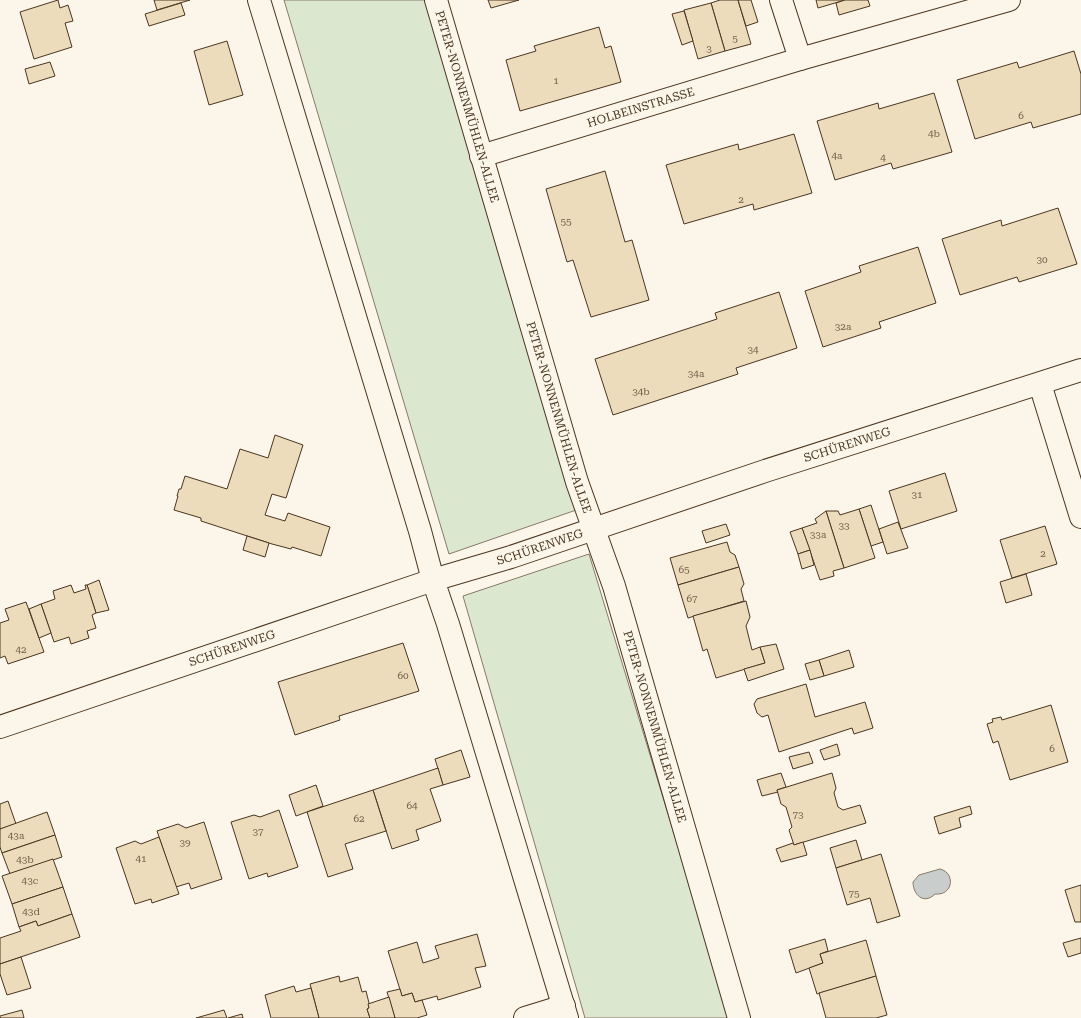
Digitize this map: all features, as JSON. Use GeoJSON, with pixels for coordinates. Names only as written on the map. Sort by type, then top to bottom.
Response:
{"type":"FeatureCollection","features":[{"type":"Feature","properties":{"kind":"street"},"geometry":{"type":"LineString","coordinates":[[259,0],[420,531],[433,580],[448,624],[565,1012],[525,1018]]}},
{"type":"Feature","properties":{"kind":"street","name":"PETER-NONNENMÜHLEN-ALLEE"},"geometry":{"type":"LineString","coordinates":[[436,0],[577,482],[614,586],[738,1018]]}},
{"type":"Feature","properties":{"kind":"street"},"geometry":{"type":"LineString","coordinates":[[782,0],[800,59]]}},
{"type":"Feature","properties":{"kind":"street","name":"HOLBEINSTRASSE"},"geometry":{"type":"LineString","coordinates":[[481,156],[800,59],[1009,0]]}},
{"type":"Feature","properties":{"kind":"street","name":"SCHÜRENWEG"},"geometry":{"type":"LineString","coordinates":[[0,727],[433,580],[511,557],[765,472],[1081,370]]}},
{"type":"Feature","properties":{"kind":"street"},"geometry":{"type":"LineString","coordinates":[[1040,384],[1081,517]]}},
{"type":"Feature","properties":{"kind":"green space"},"geometry":{"type":"Polygon","coordinates":[[[284,0],[430,0],[582,508],[449,554],[284,0]]]}},
{"type":"Feature","properties":{"kind":"green space"},"geometry":{"type":"Polygon","coordinates":[[[589,554],[730,1018],[585,1018],[463,596],[589,554]]]}},
{"type":"Feature","properties":{"kind":"shaded area"},"geometry":{"type":"Polygon","coordinates":[[[940,869],[945,871],[950,879],[949,888],[946,892],[935,894],[927,899],[920,897],[913,887],[913,882],[919,875],[940,869]]]}},
{"type":"Feature","properties":{"kind":"building"},"geometry":{"type":"Polygon","coordinates":[[[58,0],[60,8],[68,5],[73,21],[65,23],[72,47],[34,59],[20,12],[58,0]]]}},
{"type":"Feature","properties":{"kind":"building"},"geometry":{"type":"Polygon","coordinates":[[[154,0],[190,0],[157,10],[154,0]]]}},
{"type":"Feature","properties":{"kind":"building"},"geometry":{"type":"Polygon","coordinates":[[[488,0],[519,0],[491,8],[488,0]]]}},
{"type":"Feature","properties":{"kind":"building"},"geometry":{"type":"Polygon","coordinates":[[[720,0],[738,0],[751,44],[725,51],[711,3],[720,0]]]}},
{"type":"Feature","properties":{"kind":"building"},"geometry":{"type":"Polygon","coordinates":[[[738,0],[751,0],[758,22],[746,26],[738,0]]]}},
{"type":"Feature","properties":{"kind":"building"},"geometry":{"type":"Polygon","coordinates":[[[816,0],[845,0],[818,8],[816,0]]]}},
{"type":"Feature","properties":{"kind":"building"},"geometry":{"type":"Polygon","coordinates":[[[845,0],[868,0],[870,6],[839,15],[836,3],[845,0]]]}},
{"type":"Feature","properties":{"kind":"building"},"geometry":{"type":"Polygon","coordinates":[[[181,3],[185,15],[149,26],[145,14],[181,3]]]}},
{"type":"Feature","properties":{"kind":"building"},"geometry":{"type":"Polygon","coordinates":[[[711,3],[725,51],[698,59],[684,10],[711,3]]]}},
{"type":"Feature","properties":{"kind":"building"},"geometry":{"type":"Polygon","coordinates":[[[684,11],[693,41],[682,45],[672,14],[684,11]]]}},
{"type":"Feature","properties":{"kind":"building"},"geometry":{"type":"Polygon","coordinates":[[[599,27],[605,48],[611,46],[621,82],[520,111],[506,60],[536,51],[534,46],[599,27]]]}},
{"type":"Feature","properties":{"kind":"building"},"geometry":{"type":"Polygon","coordinates":[[[227,41],[243,95],[209,105],[194,51],[227,41]]]}},
{"type":"Feature","properties":{"kind":"building"},"geometry":{"type":"Polygon","coordinates":[[[1074,51],[1081,74],[1081,114],[1033,128],[1031,122],[975,139],[957,80],[1017,62],[1019,68],[1074,51]]]}},
{"type":"Feature","properties":{"kind":"building"},"geometry":{"type":"Polygon","coordinates":[[[50,62],[55,76],[29,84],[25,69],[50,62]]]}},
{"type":"Feature","properties":{"kind":"building"},"geometry":{"type":"Polygon","coordinates":[[[934,93],[952,152],[893,169],[891,163],[835,180],[817,121],[878,103],[879,109],[934,93]]]}},
{"type":"Feature","properties":{"kind":"building"},"geometry":{"type":"Polygon","coordinates":[[[794,134],[812,193],[754,210],[753,204],[684,224],[666,165],[738,144],[739,150],[794,134]]]}},
{"type":"Feature","properties":{"kind":"building"},"geometry":{"type":"Polygon","coordinates":[[[605,171],[625,242],[632,240],[649,300],[591,317],[573,260],[567,262],[546,189],[605,171]]]}},
{"type":"Feature","properties":{"kind":"building"},"geometry":{"type":"Polygon","coordinates":[[[1058,208],[1077,264],[1019,282],[1017,277],[960,295],[942,239],[1001,220],[1002,226],[1058,208]]]}},
{"type":"Feature","properties":{"kind":"building"},"geometry":{"type":"Polygon","coordinates":[[[918,247],[936,303],[879,322],[881,328],[823,347],[805,291],[861,272],[859,266],[918,247]]]}},
{"type":"Feature","properties":{"kind":"building"},"geometry":{"type":"Polygon","coordinates":[[[779,292],[797,348],[736,368],[738,374],[613,415],[595,359],[717,319],[715,313],[779,292]]]}},
{"type":"Feature","properties":{"kind":"building"},"geometry":{"type":"Polygon","coordinates":[[[275,435],[303,445],[286,498],[272,494],[265,515],[285,521],[288,513],[330,527],[321,556],[292,547],[291,549],[272,544],[201,521],[201,518],[174,510],[179,489],[181,489],[185,476],[227,489],[240,449],[268,458],[275,435]]]}},
{"type":"Feature","properties":{"kind":"building"},"geometry":{"type":"Polygon","coordinates":[[[945,473],[957,511],[901,529],[889,491],[945,473]]]}},
{"type":"Feature","properties":{"kind":"building"},"geometry":{"type":"Polygon","coordinates":[[[871,505],[883,542],[871,546],[859,509],[871,505]]]}},
{"type":"Feature","properties":{"kind":"building"},"geometry":{"type":"Polygon","coordinates":[[[859,509],[875,558],[844,568],[826,511],[838,511],[840,515],[859,509]]]}},
{"type":"Feature","properties":{"kind":"building"},"geometry":{"type":"Polygon","coordinates":[[[826,511],[844,568],[833,571],[834,576],[820,580],[802,528],[817,523],[815,519],[826,511]]]}},
{"type":"Feature","properties":{"kind":"building"},"geometry":{"type":"Polygon","coordinates":[[[898,522],[908,548],[887,554],[879,529],[898,522]]]}},
{"type":"Feature","properties":{"kind":"building"},"geometry":{"type":"Polygon","coordinates":[[[726,524],[730,535],[706,543],[702,531],[726,524]]]}},
{"type":"Feature","properties":{"kind":"building"},"geometry":{"type":"Polygon","coordinates":[[[1045,526],[1057,564],[1012,578],[1000,540],[1045,526]]]}},
{"type":"Feature","properties":{"kind":"building"},"geometry":{"type":"Polygon","coordinates":[[[802,528],[810,550],[798,554],[790,532],[802,528]]]}},
{"type":"Feature","properties":{"kind":"building"},"geometry":{"type":"Polygon","coordinates":[[[247,536],[269,543],[265,557],[243,550],[247,536]]]}},
{"type":"Feature","properties":{"kind":"building"},"geometry":{"type":"Polygon","coordinates":[[[727,542],[730,552],[735,555],[739,567],[678,585],[670,558],[727,542]]]}},
{"type":"Feature","properties":{"kind":"building"},"geometry":{"type":"Polygon","coordinates":[[[810,550],[814,565],[802,569],[798,554],[810,550]]]}},
{"type":"Feature","properties":{"kind":"building"},"geometry":{"type":"Polygon","coordinates":[[[739,567],[744,584],[741,589],[744,601],[688,618],[678,585],[739,567]]]}},
{"type":"Feature","properties":{"kind":"building"},"geometry":{"type":"Polygon","coordinates":[[[1026,574],[1032,595],[1006,603],[1000,582],[1026,574]]]}},
{"type":"Feature","properties":{"kind":"building"},"geometry":{"type":"Polygon","coordinates":[[[99,580],[109,610],[96,613],[87,585],[99,580]]]}},
{"type":"Feature","properties":{"kind":"building"},"geometry":{"type":"Polygon","coordinates":[[[71,585],[74,593],[86,589],[85,585],[87,585],[96,613],[92,615],[96,628],[87,631],[89,638],[71,644],[69,637],[54,642],[41,604],[55,599],[53,591],[71,585]]]}},
{"type":"Feature","properties":{"kind":"building"},"geometry":{"type":"Polygon","coordinates":[[[746,601],[750,617],[746,626],[752,650],[760,647],[765,663],[716,678],[707,649],[703,651],[693,616],[746,601]]]}},
{"type":"Feature","properties":{"kind":"building"},"geometry":{"type":"Polygon","coordinates":[[[26,602],[44,652],[8,664],[5,656],[0,658],[0,623],[9,620],[5,609],[26,602]]]}},
{"type":"Feature","properties":{"kind":"building"},"geometry":{"type":"Polygon","coordinates":[[[41,604],[51,633],[39,638],[29,609],[41,604]]]}},
{"type":"Feature","properties":{"kind":"building"},"geometry":{"type":"Polygon","coordinates":[[[403,643],[419,691],[339,716],[340,720],[295,735],[278,682],[403,643]]]}},
{"type":"Feature","properties":{"kind":"building"},"geometry":{"type":"Polygon","coordinates":[[[776,644],[784,669],[748,681],[744,669],[765,663],[760,647],[776,644]]]}},
{"type":"Feature","properties":{"kind":"building"},"geometry":{"type":"Polygon","coordinates":[[[849,650],[854,667],[824,676],[819,660],[849,650]]]}},
{"type":"Feature","properties":{"kind":"building"},"geometry":{"type":"Polygon","coordinates":[[[819,660],[824,676],[810,680],[805,664],[819,660]]]}},
{"type":"Feature","properties":{"kind":"building"},"geometry":{"type":"Polygon","coordinates":[[[806,684],[815,717],[865,702],[873,728],[854,734],[852,728],[779,752],[768,715],[762,717],[757,713],[754,704],[757,699],[806,684]]]}},
{"type":"Feature","properties":{"kind":"building"},"geometry":{"type":"Polygon","coordinates":[[[1051,705],[1068,762],[1010,780],[998,741],[993,743],[987,724],[993,722],[992,719],[1001,717],[1002,720],[1051,705]]]}},
{"type":"Feature","properties":{"kind":"building"},"geometry":{"type":"Polygon","coordinates":[[[837,744],[840,755],[824,760],[820,750],[837,744]]]}},
{"type":"Feature","properties":{"kind":"building"},"geometry":{"type":"Polygon","coordinates":[[[461,750],[470,777],[443,785],[435,759],[461,750]]]}},
{"type":"Feature","properties":{"kind":"building"},"geometry":{"type":"Polygon","coordinates":[[[809,752],[813,763],[793,769],[789,757],[809,752]]]}},
{"type":"Feature","properties":{"kind":"building"},"geometry":{"type":"Polygon","coordinates":[[[438,768],[443,785],[430,789],[441,821],[416,830],[419,840],[392,849],[373,790],[438,768]]]}},
{"type":"Feature","properties":{"kind":"building"},"geometry":{"type":"Polygon","coordinates":[[[781,773],[786,787],[777,790],[778,792],[762,796],[757,780],[781,773]]]}},
{"type":"Feature","properties":{"kind":"building"},"geometry":{"type":"Polygon","coordinates":[[[832,773],[836,788],[834,793],[838,807],[843,810],[860,805],[866,823],[794,845],[789,830],[792,827],[786,807],[781,804],[777,790],[832,773]]]}},
{"type":"Feature","properties":{"kind":"building"},"geometry":{"type":"Polygon","coordinates":[[[316,785],[323,806],[296,816],[289,795],[316,785]]]}},
{"type":"Feature","properties":{"kind":"building"},"geometry":{"type":"Polygon","coordinates":[[[373,790],[386,831],[345,844],[353,869],[328,877],[307,812],[373,790]]]}},
{"type":"Feature","properties":{"kind":"building"},"geometry":{"type":"Polygon","coordinates":[[[8,801],[16,824],[0,829],[0,804],[8,801]]]}},
{"type":"Feature","properties":{"kind":"building"},"geometry":{"type":"Polygon","coordinates":[[[970,806],[972,814],[959,818],[961,827],[939,834],[934,817],[970,806]]]}},
{"type":"Feature","properties":{"kind":"building"},"geometry":{"type":"Polygon","coordinates":[[[279,810],[298,867],[268,877],[267,873],[249,879],[231,822],[254,815],[260,817],[279,810]]]}},
{"type":"Feature","properties":{"kind":"building"},"geometry":{"type":"Polygon","coordinates":[[[47,812],[55,835],[2,853],[0,847],[0,829],[47,812]]]}},
{"type":"Feature","properties":{"kind":"building"},"geometry":{"type":"Polygon","coordinates":[[[204,822],[222,879],[191,889],[189,883],[176,887],[157,831],[178,824],[186,828],[204,822]]]}},
{"type":"Feature","properties":{"kind":"building"},"geometry":{"type":"Polygon","coordinates":[[[55,835],[62,857],[10,874],[2,853],[55,835]]]}},
{"type":"Feature","properties":{"kind":"building"},"geometry":{"type":"Polygon","coordinates":[[[159,837],[179,894],[152,903],[151,899],[135,904],[116,848],[135,841],[141,844],[159,837]]]}},
{"type":"Feature","properties":{"kind":"building"},"geometry":{"type":"Polygon","coordinates":[[[856,840],[862,860],[836,868],[830,848],[856,840]]]}},
{"type":"Feature","properties":{"kind":"building"},"geometry":{"type":"Polygon","coordinates":[[[803,842],[807,855],[781,862],[776,849],[793,843],[794,845],[803,842]]]}},
{"type":"Feature","properties":{"kind":"building"},"geometry":{"type":"Polygon","coordinates":[[[881,854],[900,916],[877,923],[870,898],[847,905],[836,868],[881,854]]]}},
{"type":"Feature","properties":{"kind":"building"},"geometry":{"type":"Polygon","coordinates":[[[53,859],[63,887],[12,904],[2,876],[53,859]]]}},
{"type":"Feature","properties":{"kind":"building"},"geometry":{"type":"Polygon","coordinates":[[[1081,885],[1081,922],[1075,922],[1065,890],[1081,885]]]}},
{"type":"Feature","properties":{"kind":"building"},"geometry":{"type":"Polygon","coordinates":[[[63,887],[72,914],[38,926],[36,921],[19,927],[12,904],[63,887]]]}},
{"type":"Feature","properties":{"kind":"building"},"geometry":{"type":"Polygon","coordinates":[[[72,914],[80,937],[0,964],[0,938],[21,931],[19,927],[36,921],[38,926],[72,914]]]}},
{"type":"Feature","properties":{"kind":"building"},"geometry":{"type":"Polygon","coordinates":[[[477,934],[486,966],[475,968],[481,987],[438,1000],[437,996],[415,1002],[412,993],[402,996],[388,951],[417,942],[423,963],[439,958],[435,946],[477,934]]]}},
{"type":"Feature","properties":{"kind":"building"},"geometry":{"type":"Polygon","coordinates":[[[1081,938],[1081,953],[1068,957],[1063,943],[1081,938]]]}},
{"type":"Feature","properties":{"kind":"building"},"geometry":{"type":"Polygon","coordinates":[[[825,939],[828,951],[820,954],[823,963],[796,973],[789,950],[825,939]]]}},
{"type":"Feature","properties":{"kind":"building"},"geometry":{"type":"Polygon","coordinates":[[[866,940],[876,976],[817,994],[809,968],[823,963],[820,954],[866,940]]]}},
{"type":"Feature","properties":{"kind":"building"},"geometry":{"type":"Polygon","coordinates":[[[21,957],[31,988],[7,995],[0,974],[0,964],[21,957]]]}},
{"type":"Feature","properties":{"kind":"building"},"geometry":{"type":"Polygon","coordinates":[[[339,976],[340,982],[358,977],[362,992],[366,991],[369,1003],[369,1008],[367,1009],[370,1018],[319,1018],[310,984],[339,976]]]}},
{"type":"Feature","properties":{"kind":"building"},"geometry":{"type":"Polygon","coordinates":[[[876,976],[887,1015],[876,1018],[826,1018],[819,993],[876,976]]]}},
{"type":"Feature","properties":{"kind":"building"},"geometry":{"type":"Polygon","coordinates":[[[294,986],[296,992],[311,988],[319,1018],[271,1018],[265,995],[294,986]]]}},
{"type":"Feature","properties":{"kind":"building"},"geometry":{"type":"Polygon","coordinates":[[[400,989],[402,996],[412,993],[415,1002],[422,1000],[427,1015],[417,1018],[395,1018],[387,992],[400,989]]]}},
{"type":"Feature","properties":{"kind":"building"},"geometry":{"type":"Polygon","coordinates":[[[389,997],[395,1018],[370,1018],[367,1009],[369,1008],[368,1004],[389,997]]]}},
{"type":"Feature","properties":{"kind":"building"},"geometry":{"type":"Polygon","coordinates":[[[22,1010],[24,1018],[0,1018],[0,1016],[22,1010]]]}},
{"type":"Feature","properties":{"kind":"building"},"geometry":{"type":"Polygon","coordinates":[[[224,1010],[227,1018],[196,1018],[224,1010]]]}},
{"type":"Feature","properties":{"kind":"building"},"geometry":{"type":"Polygon","coordinates":[[[242,1014],[243,1018],[228,1018],[242,1014]]]}}]}
